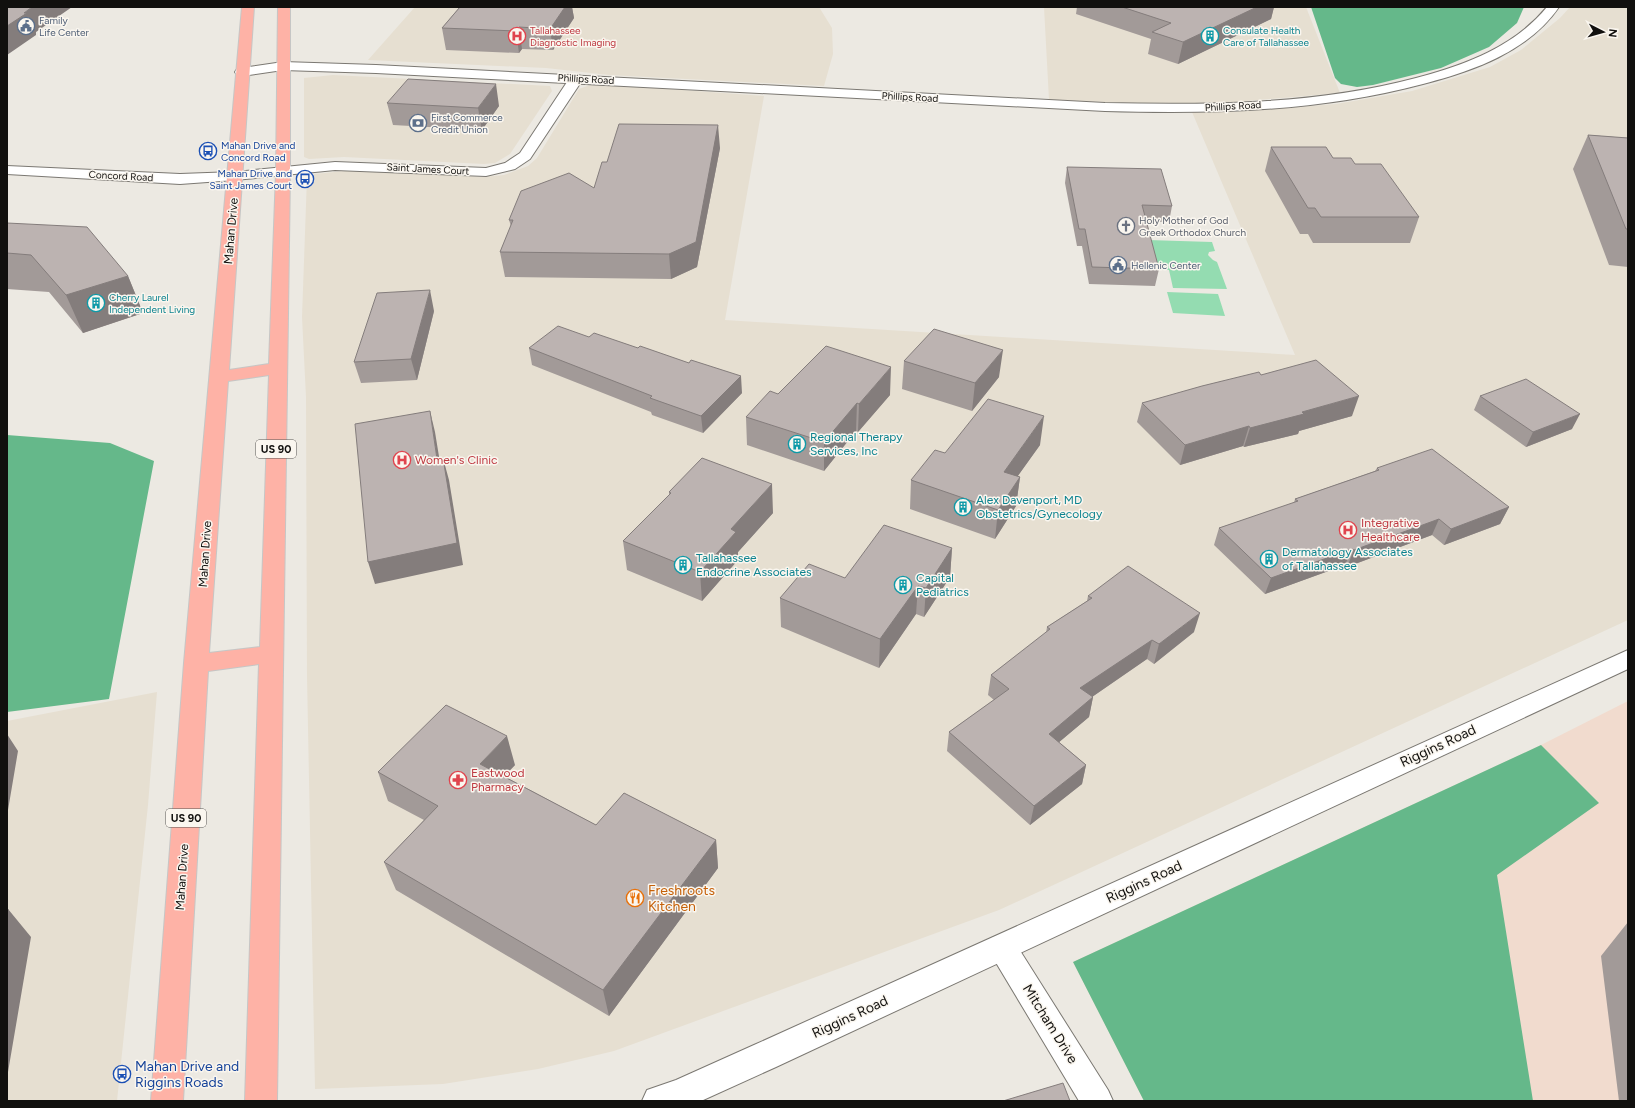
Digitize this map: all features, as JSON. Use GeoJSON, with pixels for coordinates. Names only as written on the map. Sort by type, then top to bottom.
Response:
{"type":"FeatureCollection","features":[{"type":"Feature","properties":{"kind":"main road","name":"Mahan Drive"},"geometry":{"type":"LineString","coordinates":[[167,1101],[196,663],[248,7]]}},
{"type":"Feature","properties":{"kind":"main road","name":"US 90"},"geometry":{"type":"LineString","coordinates":[[261,1101],[283,172],[284,7]]}},
{"type":"Feature","properties":{"kind":"main road"},"geometry":{"type":"LineString","coordinates":[[219,377],[278,368]]}},
{"type":"Feature","properties":{"kind":"main road"},"geometry":{"type":"LineString","coordinates":[[196,663],[272,654]]}},
{"type":"Feature","properties":{"kind":"street","name":"Phillips Road"},"geometry":{"type":"LineString","coordinates":[[242,72],[283,66],[576,79],[1075,106],[1201,108],[1256,106],[1301,102],[1384,90],[1418,82],[1458,69],[1513,45],[1542,23],[1553,7]]}},
{"type":"Feature","properties":{"kind":"street","name":"Saint James Court"},"geometry":{"type":"LineString","coordinates":[[235,176],[335,166],[470,172],[486,172],[501,169],[518,162],[525,156],[576,79]]}},
{"type":"Feature","properties":{"kind":"street","name":"Concord Road"},"geometry":{"type":"LineString","coordinates":[[7,170],[180,179],[235,176]]}},
{"type":"Feature","properties":{"kind":"street","name":"Riggins Road"},"geometry":{"type":"LineString","coordinates":[[658,1101],[678,1095],[765,1056],[1628,659]]}},
{"type":"Feature","properties":{"kind":"street","name":"Mitcham Drive"},"geometry":{"type":"LineString","coordinates":[[1002,947],[1097,1101]]}},
{"type":"Feature","properties":{"kind":"shaded area"},"geometry":{"type":"Polygon","coordinates":[[[415,7],[819,7],[832,28],[833,54],[824,86],[609,75],[546,68],[368,60],[415,7]]]}},
{"type":"Feature","properties":{"kind":"shaded area"},"geometry":{"type":"Polygon","coordinates":[[[1044,7],[1306,7],[1340,93],[1223,103],[1162,104],[1049,100],[1044,7]]]}},
{"type":"Feature","properties":{"kind":"shaded area"},"geometry":{"type":"Polygon","coordinates":[[[1570,7],[1628,7],[1628,620],[999,910],[614,1051],[538,1069],[443,1084],[315,1089],[307,676],[306,397],[302,317],[307,177],[315,174],[354,170],[483,177],[504,175],[528,166],[537,158],[579,89],[590,85],[601,84],[764,96],[725,320],[1295,355],[1192,112],[1231,112],[1336,104],[1412,91],[1490,67],[1521,50],[1560,18],[1570,7]]]}},
{"type":"Feature","properties":{"kind":"shaded area","name":"First Commerce Credit Union"},"geometry":{"type":"Polygon","coordinates":[[[333,75],[550,86],[552,91],[510,154],[495,163],[484,164],[344,157],[309,159],[304,157],[304,78],[333,75]]]}},
{"type":"Feature","properties":{"kind":"shaded area"},"geometry":{"type":"Polygon","coordinates":[[[157,692],[148,805],[117,1101],[7,1101],[7,721],[157,692]]]}},
{"type":"Feature","properties":{"kind":"shaded area"},"geometry":{"type":"Polygon","coordinates":[[[1628,701],[1628,1101],[1144,1101],[1073,962],[1541,745],[1628,701]]]}},
{"type":"Feature","properties":{"kind":"green space"},"geometry":{"type":"Polygon","coordinates":[[[1311,7],[1524,7],[1517,23],[1489,47],[1441,68],[1373,85],[1357,87],[1341,84],[1335,78],[1311,7]]]}},
{"type":"Feature","properties":{"kind":"green space"},"geometry":{"type":"Polygon","coordinates":[[[1148,240],[1212,242],[1215,251],[1209,252],[1208,255],[1217,262],[1227,289],[1173,288],[1169,270],[1155,270],[1148,240]]]}},
{"type":"Feature","properties":{"kind":"green space"},"geometry":{"type":"Polygon","coordinates":[[[1167,292],[1218,294],[1225,316],[1173,313],[1167,292]]]}},
{"type":"Feature","properties":{"kind":"green space"},"geometry":{"type":"Polygon","coordinates":[[[7,435],[110,443],[154,461],[109,699],[7,712],[7,435]]]}},
{"type":"Feature","properties":{"kind":"green space"},"geometry":{"type":"Polygon","coordinates":[[[1541,745],[1599,803],[1497,875],[1533,1101],[1144,1101],[1073,962],[1541,745]]]}},
{"type":"Feature","properties":{"kind":"building"},"geometry":{"type":"Polygon","coordinates":[[[7,7],[32,7],[24,13],[27,13],[7,26],[7,7]]]}},
{"type":"Feature","properties":{"kind":"building"},"geometry":{"type":"Polygon","coordinates":[[[460,7],[565,7],[550,29],[519,27],[516,31],[442,28],[460,7]]]}},
{"type":"Feature","properties":{"kind":"building"},"geometry":{"type":"Polygon","coordinates":[[[1122,7],[1257,7],[1183,42],[1152,32],[1171,23],[1122,7]]]}},
{"type":"Feature","properties":{"kind":"building"},"geometry":{"type":"Polygon","coordinates":[[[408,79],[496,84],[478,108],[387,103],[408,79]]]}},
{"type":"Feature","properties":{"kind":"building"},"geometry":{"type":"Polygon","coordinates":[[[619,124],[718,125],[696,242],[669,254],[500,252],[513,220],[509,220],[521,191],[569,173],[594,188],[602,162],[607,162],[619,124]]]}},
{"type":"Feature","properties":{"kind":"building"},"geometry":{"type":"Polygon","coordinates":[[[1588,135],[1628,138],[1628,229],[1626,229],[1588,135]]]}},
{"type":"Feature","properties":{"kind":"building"},"geometry":{"type":"Polygon","coordinates":[[[1271,147],[1326,147],[1333,158],[1351,158],[1355,164],[1381,164],[1419,217],[1321,217],[1315,208],[1308,208],[1271,147]]]}},
{"type":"Feature","properties":{"kind":"building"},"geometry":{"type":"Polygon","coordinates":[[[1067,167],[1161,169],[1172,206],[1142,205],[1159,269],[1092,267],[1085,229],[1079,229],[1067,167]]]}},
{"type":"Feature","properties":{"kind":"building"},"geometry":{"type":"Polygon","coordinates":[[[7,223],[87,227],[128,276],[66,295],[31,255],[7,253],[7,223]]]}},
{"type":"Feature","properties":{"kind":"building"},"geometry":{"type":"Polygon","coordinates":[[[430,290],[411,359],[354,362],[377,293],[430,290]]]}},
{"type":"Feature","properties":{"kind":"building"},"geometry":{"type":"Polygon","coordinates":[[[558,326],[589,337],[594,333],[638,348],[640,346],[689,363],[691,360],[741,376],[701,416],[650,398],[652,396],[529,348],[558,326]]]}},
{"type":"Feature","properties":{"kind":"building"},"geometry":{"type":"Polygon","coordinates":[[[934,329],[1003,350],[975,383],[904,361],[934,329]]]}},
{"type":"Feature","properties":{"kind":"building"},"geometry":{"type":"Polygon","coordinates":[[[826,346],[891,367],[859,404],[857,403],[824,442],[746,417],[770,391],[778,394],[826,346]]]}},
{"type":"Feature","properties":{"kind":"building"},"geometry":{"type":"Polygon","coordinates":[[[1316,360],[1359,396],[1302,412],[1304,414],[1250,428],[1249,426],[1185,445],[1142,403],[1202,386],[1259,372],[1261,375],[1316,360]]]}},
{"type":"Feature","properties":{"kind":"building"},"geometry":{"type":"Polygon","coordinates":[[[1526,379],[1580,414],[1533,432],[1480,396],[1526,379]]]}},
{"type":"Feature","properties":{"kind":"building"},"geometry":{"type":"Polygon","coordinates":[[[988,399],[1044,416],[1004,472],[1020,477],[998,510],[911,480],[935,450],[945,453],[988,399]]]}},
{"type":"Feature","properties":{"kind":"building"},"geometry":{"type":"Polygon","coordinates":[[[430,411],[437,459],[443,458],[457,543],[368,562],[355,424],[430,411]]]}},
{"type":"Feature","properties":{"kind":"building"},"geometry":{"type":"Polygon","coordinates":[[[1432,449],[1509,507],[1451,529],[1439,519],[1271,578],[1219,528],[1298,501],[1295,499],[1379,470],[1377,468],[1432,449]]]}},
{"type":"Feature","properties":{"kind":"building"},"geometry":{"type":"Polygon","coordinates":[[[702,458],[772,484],[731,529],[736,532],[700,572],[623,541],[671,493],[669,492],[702,458]]]}},
{"type":"Feature","properties":{"kind":"building"},"geometry":{"type":"Polygon","coordinates":[[[884,525],[952,548],[926,588],[918,586],[880,639],[780,598],[809,564],[845,578],[884,525]]]}},
{"type":"Feature","properties":{"kind":"building"},"geometry":{"type":"Polygon","coordinates":[[[1128,566],[1200,613],[1159,644],[1152,640],[1080,688],[1093,697],[1049,734],[1086,765],[1034,806],[949,732],[1009,689],[991,675],[1050,629],[1047,627],[1092,598],[1088,596],[1128,566]]]}},
{"type":"Feature","properties":{"kind":"building"},"geometry":{"type":"Polygon","coordinates":[[[446,705],[507,736],[480,764],[596,825],[624,793],[716,840],[603,990],[384,862],[438,806],[378,772],[446,705]]]}},
{"type":"Feature","properties":{"kind":"building"},"geometry":{"type":"Polygon","coordinates":[[[1063,1083],[1070,1101],[1003,1101],[1063,1083]]]}},
{"type":"Feature","properties":{"kind":"place","name":"Family Life Center"},"geometry":{"type":"Point","coordinates":[26,26]}},
{"type":"Feature","properties":{"kind":"place","name":"Tallahassee Diagnostic Imaging"},"geometry":{"type":"Point","coordinates":[517,36]}},
{"type":"Feature","properties":{"kind":"place","name":"Consulate Health Care of Tallahassee"},"geometry":{"type":"Point","coordinates":[1210,36]}},
{"type":"Feature","properties":{"kind":"place","name":"First Commerce Credit Union"},"geometry":{"type":"Point","coordinates":[418,123]}},
{"type":"Feature","properties":{"kind":"place","name":"Mahan Drive and Concord Road"},"geometry":{"type":"Point","coordinates":[208,151]}},
{"type":"Feature","properties":{"kind":"place","name":"Mahan Drive and Saint James Court"},"geometry":{"type":"Point","coordinates":[305,179]}},
{"type":"Feature","properties":{"kind":"place","name":"Holy Mother of God Greek Orthodox Church"},"geometry":{"type":"Point","coordinates":[1126,226]}},
{"type":"Feature","properties":{"kind":"place","name":"Hellenic Center"},"geometry":{"type":"Point","coordinates":[1118,265]}},
{"type":"Feature","properties":{"kind":"place","name":"Cherry Laurel Independent Living"},"geometry":{"type":"Point","coordinates":[96,303]}},
{"type":"Feature","properties":{"kind":"place","name":"Regional Therapy Services, Inc"},"geometry":{"type":"Point","coordinates":[797,444]}},
{"type":"Feature","properties":{"kind":"place","name":"Women's Clinic"},"geometry":{"type":"Point","coordinates":[402,460]}},
{"type":"Feature","properties":{"kind":"place","name":"Alex Davenport, MD Obstetrics/Gynecology"},"geometry":{"type":"Point","coordinates":[963,507]}},
{"type":"Feature","properties":{"kind":"place","name":"Integrative Healthcare"},"geometry":{"type":"Point","coordinates":[1348,530]}},
{"type":"Feature","properties":{"kind":"place","name":"Dermatology Associates of Tallahassee"},"geometry":{"type":"Point","coordinates":[1269,559]}},
{"type":"Feature","properties":{"kind":"place","name":"Tallahassee Endocrine Associates"},"geometry":{"type":"Point","coordinates":[683,565]}},
{"type":"Feature","properties":{"kind":"place","name":"Capital Pediatrics"},"geometry":{"type":"Point","coordinates":[903,585]}},
{"type":"Feature","properties":{"kind":"place","name":"Eastwood Pharmacy"},"geometry":{"type":"Point","coordinates":[458,780]}},
{"type":"Feature","properties":{"kind":"place","name":"Freshroots Kitchen"},"geometry":{"type":"Point","coordinates":[635,898]}},
{"type":"Feature","properties":{"kind":"place","name":"Mahan Drive and Riggins Roads"},"geometry":{"type":"Point","coordinates":[122,1074]}}]}
